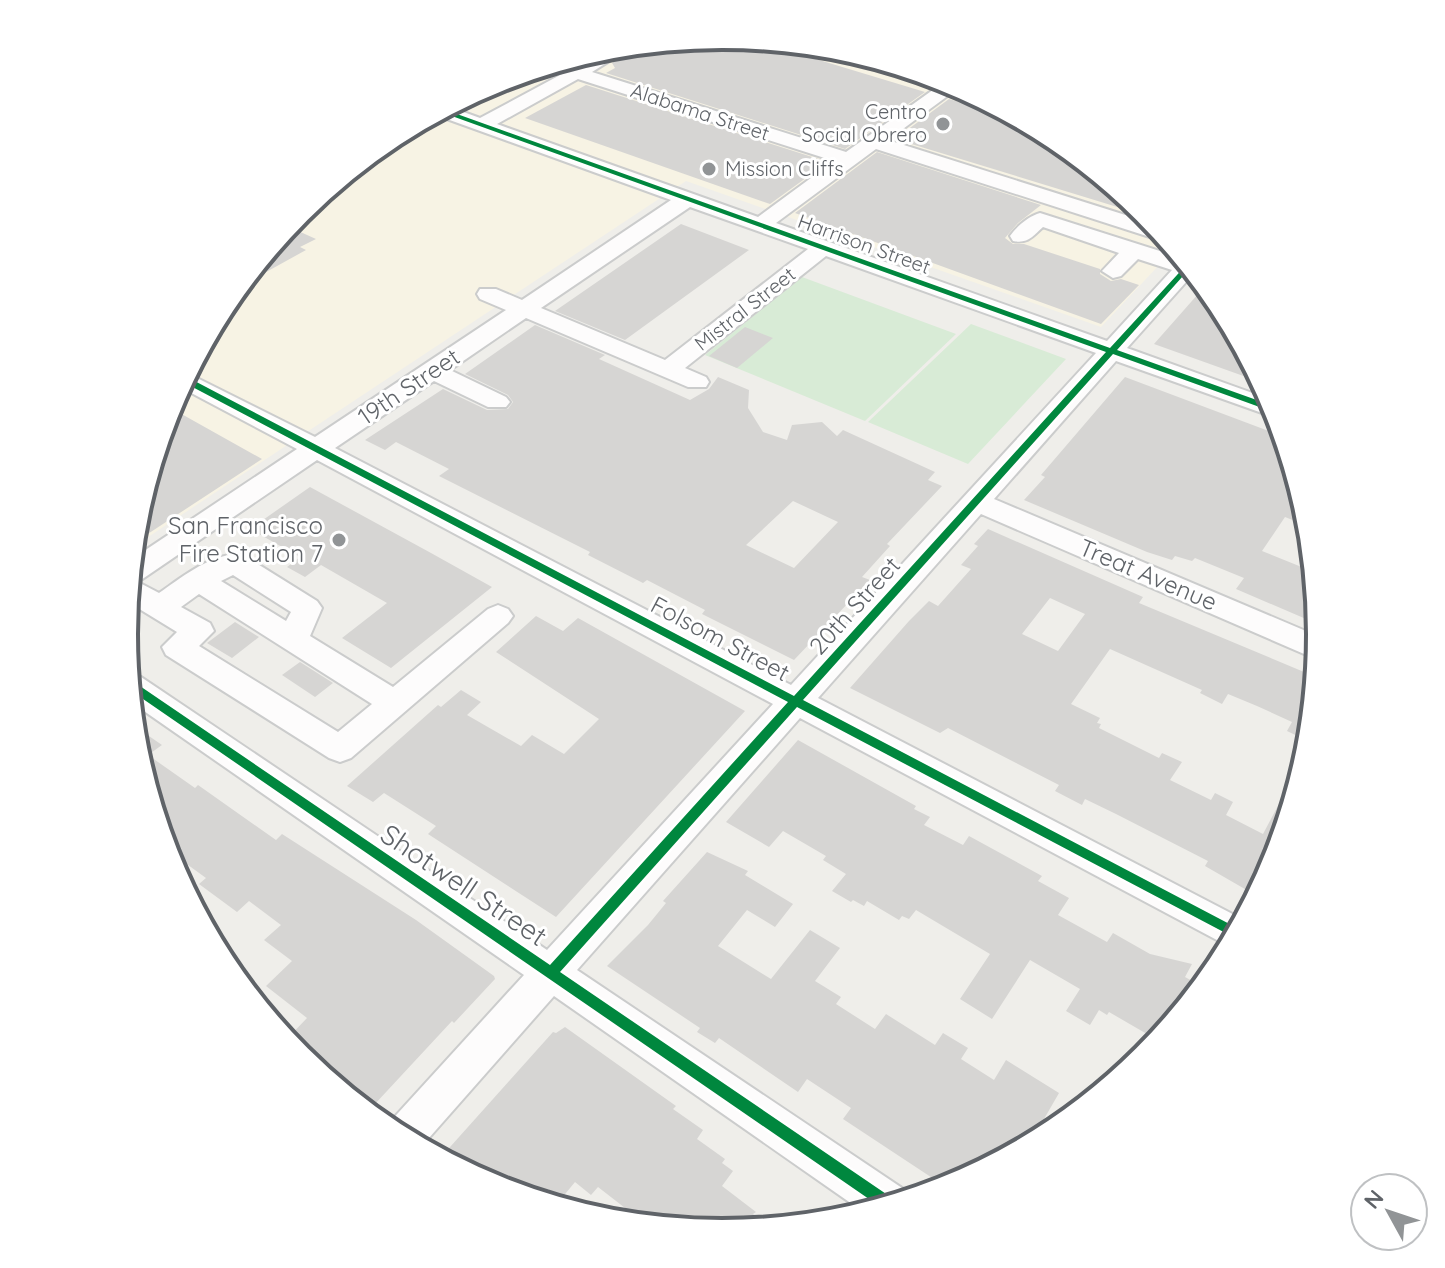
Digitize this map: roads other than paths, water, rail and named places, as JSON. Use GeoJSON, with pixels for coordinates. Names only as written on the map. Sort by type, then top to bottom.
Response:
{"type":"FeatureCollection","features":[{"type":"Feature","properties":{"kind":"street"},"geometry":{"type":"LineString","coordinates":[[481,125],[591,65]]}},
{"type":"Feature","properties":{"kind":"street","name":"Alabama Street"},"geometry":{"type":"LineString","coordinates":[[569,70],[850,160]]}},
{"type":"Feature","properties":{"kind":"street"},"geometry":{"type":"LineString","coordinates":[[760,225],[946,94]]}},
{"type":"Feature","properties":{"kind":"street","name":"Harrison Street"},"geometry":{"type":"LineString","coordinates":[[454,115],[1259,404]]}},
{"type":"Feature","properties":{"kind":"street"},"geometry":{"type":"LineString","coordinates":[[874,142],[1140,226]]}},
{"type":"Feature","properties":{"kind":"street","name":"19th Street"},"geometry":{"type":"LineString","coordinates":[[142,566],[687,199]]}},
{"type":"Feature","properties":{"kind":"street"},"geometry":{"type":"LineString","coordinates":[[1021,236],[1040,219],[1173,263]]}},
{"type":"Feature","properties":{"kind":"street","name":"Mistral Street"},"geometry":{"type":"LineString","coordinates":[[667,370],[823,248]]}},
{"type":"Feature","properties":{"kind":"street"},"geometry":{"type":"LineString","coordinates":[[1113,271],[1133,251]]}},
{"type":"Feature","properties":{"kind":"street","name":"20th Street"},"geometry":{"type":"LineString","coordinates":[[411,1128],[1182,273]]}},
{"type":"Feature","properties":{"kind":"street"},"geometry":{"type":"LineString","coordinates":[[488,294],[697,382]]}},
{"type":"Feature","properties":{"kind":"street"},"geometry":{"type":"LineString","coordinates":[[432,371],[497,402]]}},
{"type":"Feature","properties":{"kind":"street","name":"Folsom Street"},"geometry":{"type":"LineString","coordinates":[[195,385],[1226,928]]}},
{"type":"Feature","properties":{"kind":"street","name":"Treat Avenue"},"geometry":{"type":"LineString","coordinates":[[977,502],[1306,643]]}},
{"type":"Feature","properties":{"kind":"street"},"geometry":{"type":"LineString","coordinates":[[159,608],[198,580],[235,563],[307,608],[293,639]]}},
{"type":"Feature","properties":{"kind":"street"},"geometry":{"type":"LineString","coordinates":[[198,580],[394,703]]}},
{"type":"Feature","properties":{"kind":"street"},"geometry":{"type":"LineString","coordinates":[[140,596],[199,631],[177,647],[340,749],[498,616]]}},
{"type":"Feature","properties":{"kind":"street","name":"Shotwell Street"},"geometry":{"type":"LineString","coordinates":[[142,693],[878,1197]]}},
{"type":"Feature","properties":{"kind":"place","name":"Centro Social Obrero"},"geometry":{"type":"Point","coordinates":[943,124]}},
{"type":"Feature","properties":{"kind":"place","name":"Mission Cliffs"},"geometry":{"type":"Point","coordinates":[709,169]}},
{"type":"Feature","properties":{"kind":"place","name":"San Francisco Fire Station 7"},"geometry":{"type":"Point","coordinates":[339,540]}}]}
